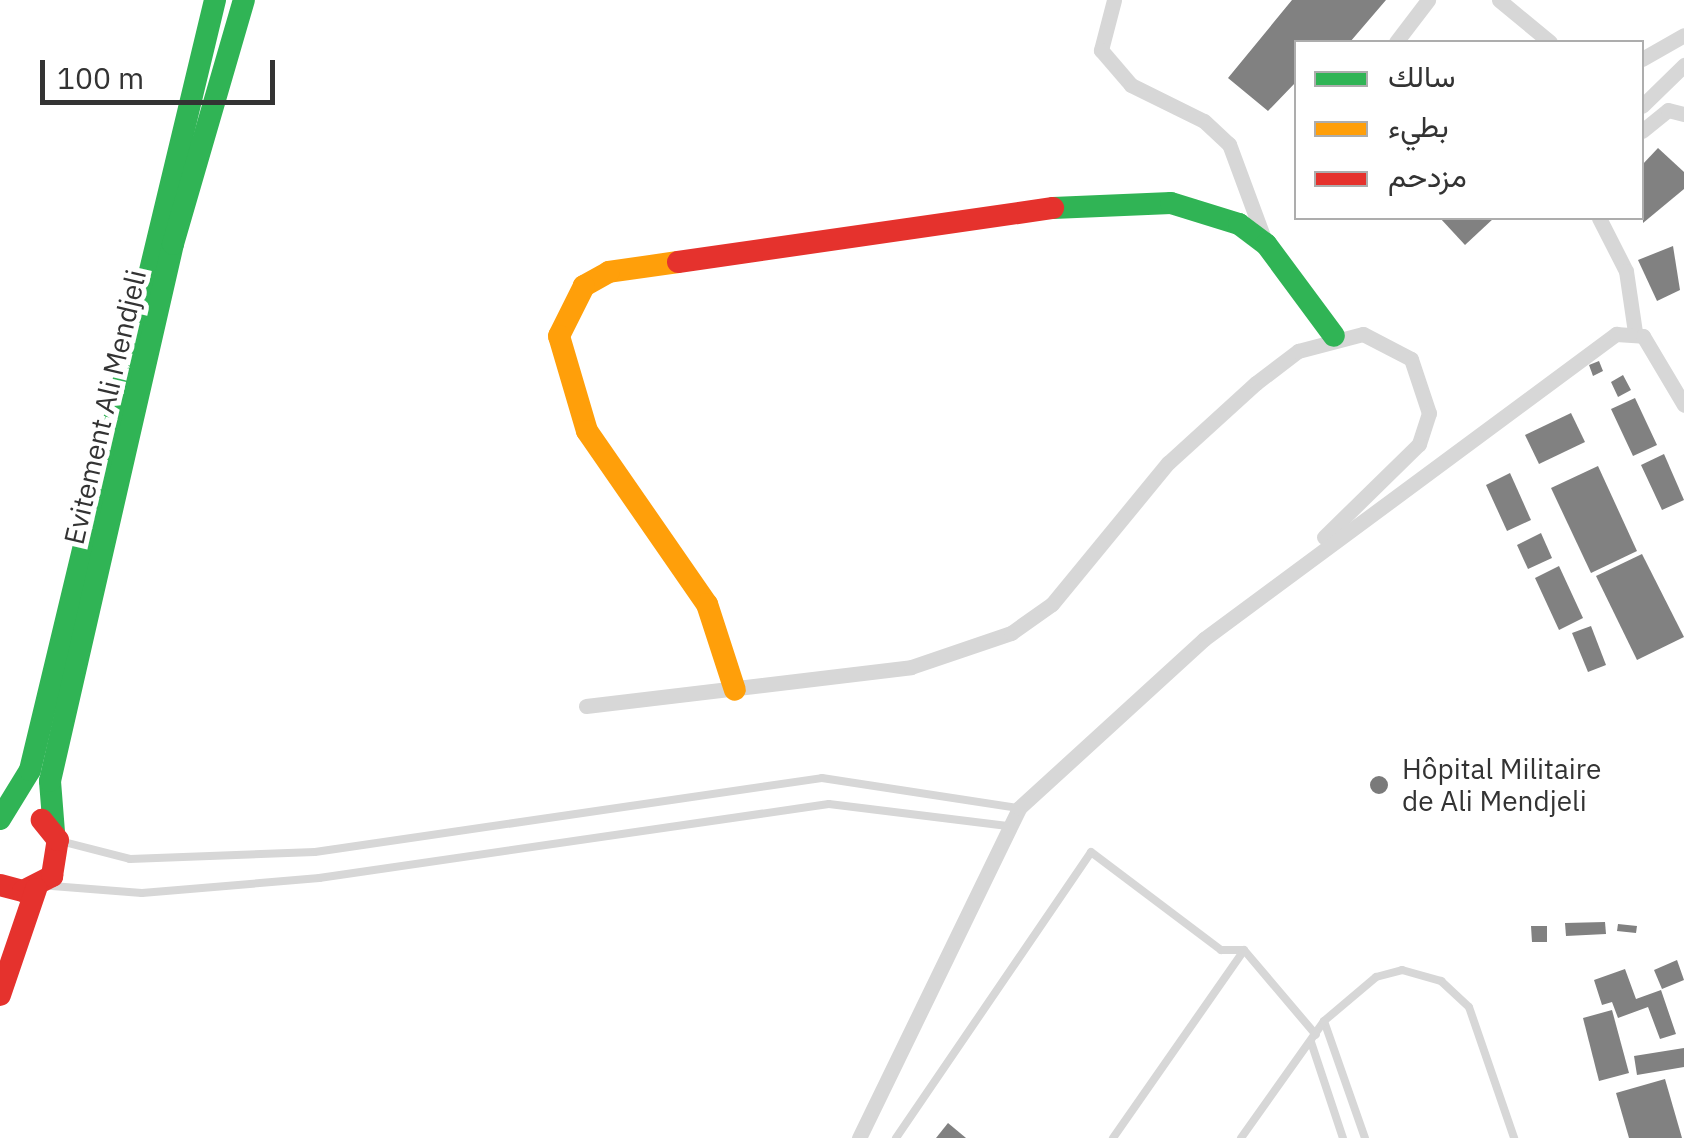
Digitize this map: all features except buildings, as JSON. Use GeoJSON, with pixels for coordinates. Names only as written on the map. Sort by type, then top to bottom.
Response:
{"type":"FeatureCollection","features":[{"type":"Feature","properties":{"kind":"main road","name":"Evitement Ali Mendjeli"},"geometry":{"type":"LineString","coordinates":[[0,820],[30,770],[214,0]]}},
{"type":"Feature","properties":{"kind":"main road","name":"Evitement Ali Mendjeli"},"geometry":{"type":"LineString","coordinates":[[40,887],[58,865],[55,762],[173,244],[244,0]]}},
{"type":"Feature","properties":{"kind":"main road"},"geometry":{"type":"LineString","coordinates":[[735,690],[707,604],[587,432],[559,336],[584,286],[609,272],[1096,202],[1189,207],[1266,244],[1334,336]]}},
{"type":"Feature","properties":{"kind":"main road"},"geometry":{"type":"LineString","coordinates":[[0,820],[34,816],[56,836]]}},
{"type":"Feature","properties":{"kind":"main road"},"geometry":{"type":"LineString","coordinates":[[0,885],[40,887],[0,995]]}},
{"type":"Feature","properties":{"kind":"street"},"geometry":{"type":"LineString","coordinates":[[1114,0],[1101,50],[1131,85],[1204,122],[1229,144],[1266,244]]}},
{"type":"Feature","properties":{"kind":"street"},"geometry":{"type":"LineString","coordinates":[[1398,40],[1428,0]]}},
{"type":"Feature","properties":{"kind":"street"},"geometry":{"type":"LineString","coordinates":[[1498,0],[1548,40]]}},
{"type":"Feature","properties":{"kind":"street"},"geometry":{"type":"LineString","coordinates":[[1644,58],[1684,35]]}},
{"type":"Feature","properties":{"kind":"street"},"geometry":{"type":"LineString","coordinates":[[1644,104],[1684,65]]}},
{"type":"Feature","properties":{"kind":"street"},"geometry":{"type":"LineString","coordinates":[[1644,129],[1668,110],[1684,114]]}},
{"type":"Feature","properties":{"kind":"street"},"geometry":{"type":"LineString","coordinates":[[1600,220],[1630,284],[1635,332],[1684,405]]}},
{"type":"Feature","properties":{"kind":"street"},"geometry":{"type":"LineString","coordinates":[[1296,564],[1608,338],[1635,332]]}},
{"type":"Feature","properties":{"kind":"street"},"geometry":{"type":"LineString","coordinates":[[586,706],[911,667],[1026,625],[1168,463],[1270,372],[1334,336],[1391,342],[1412,359],[1429,413],[1393,474],[1018,808],[859,1138]]}},
{"type":"Feature","properties":{"kind":"lane"},"geometry":{"type":"LineString","coordinates":[[56,836],[130,858],[315,852],[822,778],[1018,808]]}},
{"type":"Feature","properties":{"kind":"lane"},"geometry":{"type":"LineString","coordinates":[[40,887],[142,893],[319,878],[830,804],[1008,826]]}},
{"type":"Feature","properties":{"kind":"lane"},"geometry":{"type":"LineString","coordinates":[[896,1138],[1091,852],[1221,950],[1244,950]]}},
{"type":"Feature","properties":{"kind":"lane"},"geometry":{"type":"LineString","coordinates":[[1244,950],[1313,1038],[1343,1138]]}},
{"type":"Feature","properties":{"kind":"lane"},"geometry":{"type":"LineString","coordinates":[[1113,1138],[1244,950]]}},
{"type":"Feature","properties":{"kind":"lane"},"geometry":{"type":"LineString","coordinates":[[1242,1138],[1324,1021],[1376,976],[1402,970],[1441,981],[1469,1006],[1514,1138]]}},
{"type":"Feature","properties":{"kind":"lane"},"geometry":{"type":"LineString","coordinates":[[1324,1021],[1365,1138]]}},
{"type":"Feature","properties":{"kind":"traffic: fast"},"geometry":{"type":"LineString","coordinates":[[0,819],[30,770],[215,0]]}},
{"type":"Feature","properties":{"kind":"traffic: fast"},"geometry":{"type":"LineString","coordinates":[[54,832],[50,781],[173,244],[244,0]]}},
{"type":"Feature","properties":{"kind":"traffic: fast"},"geometry":{"type":"LineString","coordinates":[[1053,208],[1171,203],[1239,224],[1266,244],[1334,336]]}},
{"type":"Feature","properties":{"kind":"traffic: slow"},"geometry":{"type":"LineString","coordinates":[[678,262],[609,272],[584,286],[559,336],[587,431],[707,604],[735,690]]}},
{"type":"Feature","properties":{"kind":"traffic: jam"},"geometry":{"type":"LineString","coordinates":[[678,262],[1053,208]]}},
{"type":"Feature","properties":{"kind":"traffic: jam"},"geometry":{"type":"LineString","coordinates":[[0,885],[23,891],[52,876],[58,840],[42,820]]}},
{"type":"Feature","properties":{"kind":"traffic: jam"},"geometry":{"type":"LineString","coordinates":[[0,995],[36,889]]}},
{"type":"Feature","properties":{"kind":"place","name":"Hôpital Militaire de Ali Mendjeli"},"geometry":{"type":"Point","coordinates":[1379,785]}}]}
